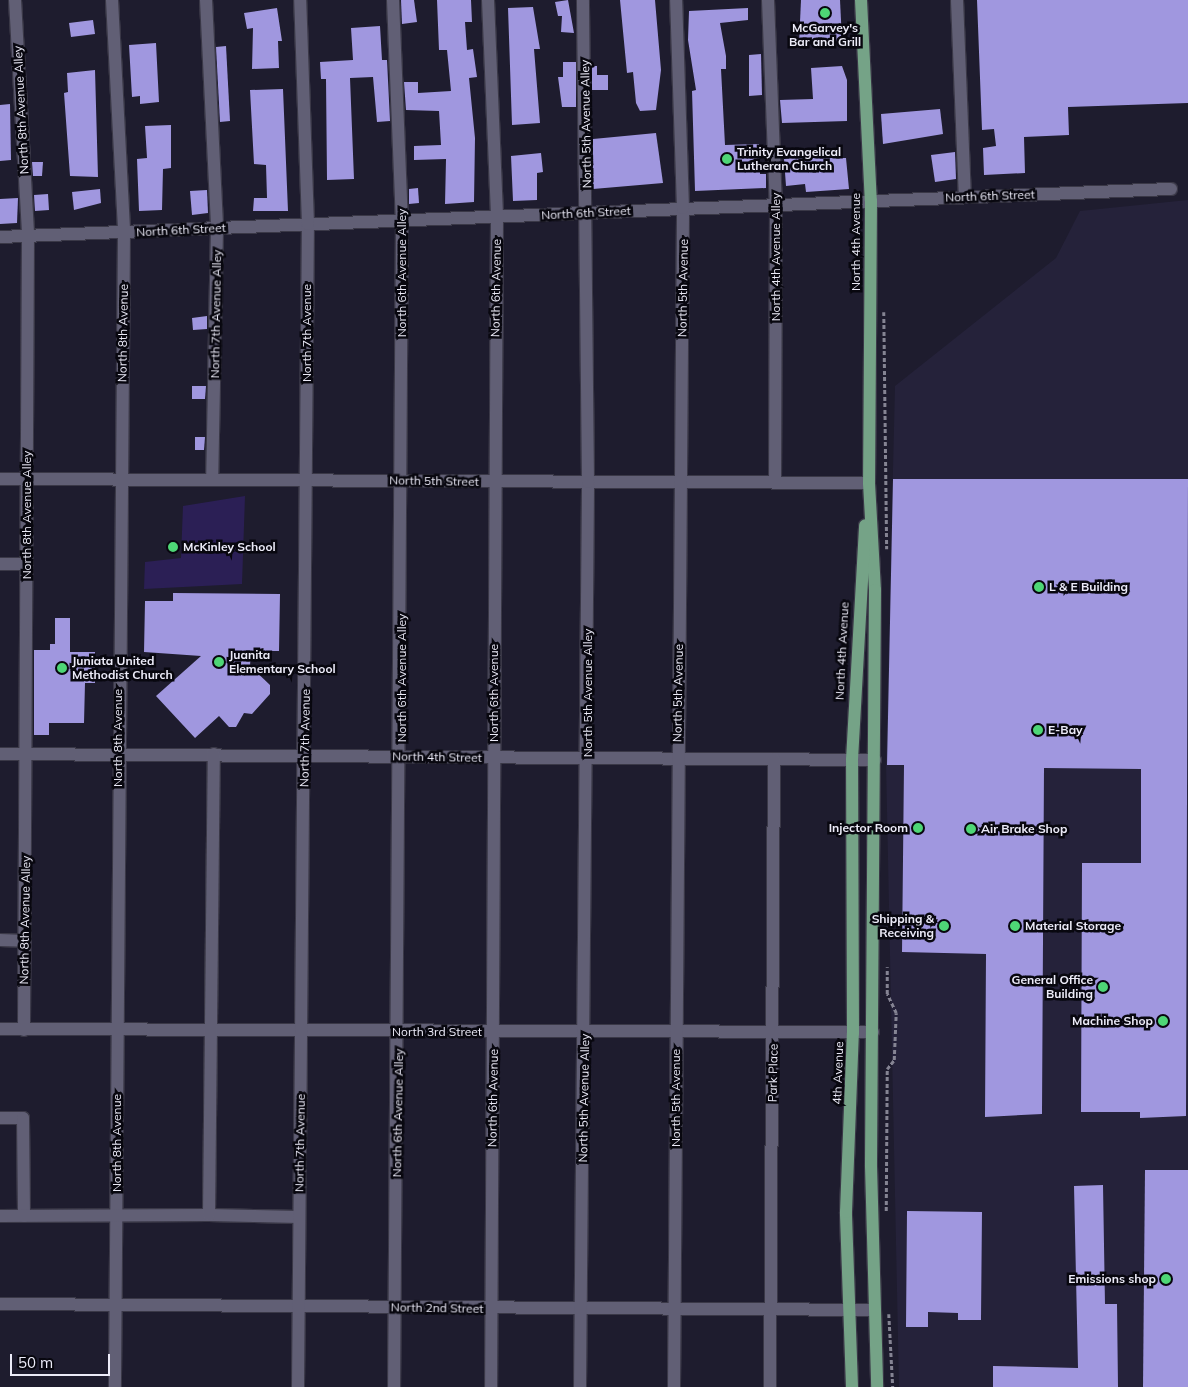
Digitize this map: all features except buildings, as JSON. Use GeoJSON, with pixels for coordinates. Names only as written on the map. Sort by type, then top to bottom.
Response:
{"type":"FeatureCollection","features":[{"type":"Feature","properties":{"kind":"main road","name":"North 4th Avenue"},"geometry":{"type":"LineString","coordinates":[[861,0],[871,201],[869,483],[875,590],[875,760]]}},
{"type":"Feature","properties":{"kind":"main road","name":"North 4th Avenue"},"geometry":{"type":"LineString","coordinates":[[852,760],[858,598],[869,483]]}},
{"type":"Feature","properties":{"kind":"main road","name":"4th Avenue"},"geometry":{"type":"LineString","coordinates":[[852,760],[853,1033],[846,1212],[852,1387]]}},
{"type":"Feature","properties":{"kind":"main road"},"geometry":{"type":"LineString","coordinates":[[875,760],[873,1032],[874,1310],[877,1387]]}},
{"type":"Feature","properties":{"kind":"street","name":"North 8th Avenue Alley"},"geometry":{"type":"LineString","coordinates":[[15,0],[28,236],[24,1030]]}},
{"type":"Feature","properties":{"kind":"street","name":"North 8th Avenue"},"geometry":{"type":"LineString","coordinates":[[112,0],[124,232],[117,752],[118,1030],[115,1387]]}},
{"type":"Feature","properties":{"kind":"street","name":"North 7th Avenue Alley"},"geometry":{"type":"LineString","coordinates":[[206,0],[217,228],[212,479]]}},
{"type":"Feature","properties":{"kind":"street","name":"North 7th Avenue"},"geometry":{"type":"LineString","coordinates":[[298,1387],[305,756],[308,224],[300,0]]}},
{"type":"Feature","properties":{"kind":"street","name":"North 6th Avenue Alley"},"geometry":{"type":"LineString","coordinates":[[393,0],[402,220],[402,757],[394,1387]]}},
{"type":"Feature","properties":{"kind":"street","name":"North 6th Avenue"},"geometry":{"type":"LineString","coordinates":[[488,0],[497,217],[494,482],[494,1033],[491,1387]]}},
{"type":"Feature","properties":{"kind":"street","name":"North 5th Avenue Alley"},"geometry":{"type":"LineString","coordinates":[[580,1387],[588,758],[589,213],[583,0]]}},
{"type":"Feature","properties":{"kind":"street","name":"North 5th Avenue"},"geometry":{"type":"LineString","coordinates":[[674,1387],[677,759],[683,208],[676,0]]}},
{"type":"Feature","properties":{"kind":"street","name":"North 4th Avenue Alley"},"geometry":{"type":"LineString","coordinates":[[768,0],[776,204],[775,483]]}},
{"type":"Feature","properties":{"kind":"street"},"geometry":{"type":"LineString","coordinates":[[957,0],[965,197]]}},
{"type":"Feature","properties":{"kind":"street","name":"North 6th Street"},"geometry":{"type":"LineString","coordinates":[[0,237],[1171,189]]}},
{"type":"Feature","properties":{"kind":"street","name":"North 5th Street"},"geometry":{"type":"LineString","coordinates":[[0,479],[121,478],[494,482],[869,483]]}},
{"type":"Feature","properties":{"kind":"street"},"geometry":{"type":"LineString","coordinates":[[0,564],[27,564]]}},
{"type":"Feature","properties":{"kind":"street","name":"North 4th Street"},"geometry":{"type":"LineString","coordinates":[[0,754],[117,752],[494,758],[875,760]]}},
{"type":"Feature","properties":{"kind":"street"},"geometry":{"type":"LineString","coordinates":[[209,1215],[214,754]]}},
{"type":"Feature","properties":{"kind":"street","name":"Park Place"},"geometry":{"type":"LineString","coordinates":[[770,1387],[774,759]]}},
{"type":"Feature","properties":{"kind":"street"},"geometry":{"type":"LineString","coordinates":[[0,940],[25,941]]}},
{"type":"Feature","properties":{"kind":"street","name":"North 3rd Street"},"geometry":{"type":"LineString","coordinates":[[0,1029],[773,1035],[873,1032]]}},
{"type":"Feature","properties":{"kind":"street"},"geometry":{"type":"LineString","coordinates":[[0,1118],[23,1118],[24,1216]]}},
{"type":"Feature","properties":{"kind":"street"},"geometry":{"type":"LineString","coordinates":[[0,1216],[117,1214],[299,1217]]}},
{"type":"Feature","properties":{"kind":"street","name":"North 2nd Street"},"geometry":{"type":"LineString","coordinates":[[0,1304],[116,1306],[298,1305],[675,1311],[874,1310]]}},
{"type":"Feature","properties":{"kind":"shaded area"},"geometry":{"type":"Polygon","coordinates":[[[1188,200],[1188,1387],[899,1387],[886,763],[895,386],[1056,258],[1080,211],[1188,200]]]}},
{"type":"Feature","properties":{"kind":"shaded area"},"geometry":{"type":"Polygon","coordinates":[[[245,496],[242,584],[144,589],[145,562],[181,558],[183,506],[245,496]]]}},
{"type":"Feature","properties":{"kind":"place","name":"McGarvey's Bar and Grill"},"geometry":{"type":"Point","coordinates":[825,13]}},
{"type":"Feature","properties":{"kind":"place","name":"Trinity Evangelical Lutheran Church"},"geometry":{"type":"Point","coordinates":[727,159]}},
{"type":"Feature","properties":{"kind":"place","name":"McKinley School"},"geometry":{"type":"Point","coordinates":[173,547]}},
{"type":"Feature","properties":{"kind":"place","name":"L & E Building"},"geometry":{"type":"Point","coordinates":[1039,587]}},
{"type":"Feature","properties":{"kind":"place","name":"Juanita Elementary School"},"geometry":{"type":"Point","coordinates":[219,662]}},
{"type":"Feature","properties":{"kind":"place","name":"Juniata United Methodist Church"},"geometry":{"type":"Point","coordinates":[62,668]}},
{"type":"Feature","properties":{"kind":"place","name":"E-Bay"},"geometry":{"type":"Point","coordinates":[1038,730]}},
{"type":"Feature","properties":{"kind":"place","name":"Injector Room"},"geometry":{"type":"Point","coordinates":[918,828]}},
{"type":"Feature","properties":{"kind":"place","name":"Air Brake Shop"},"geometry":{"type":"Point","coordinates":[971,829]}},
{"type":"Feature","properties":{"kind":"place","name":"Shipping & Receiving"},"geometry":{"type":"Point","coordinates":[944,926]}},
{"type":"Feature","properties":{"kind":"place","name":"Material Storage"},"geometry":{"type":"Point","coordinates":[1015,926]}},
{"type":"Feature","properties":{"kind":"place","name":"General Office Building"},"geometry":{"type":"Point","coordinates":[1103,987]}},
{"type":"Feature","properties":{"kind":"place","name":"Machine Shop"},"geometry":{"type":"Point","coordinates":[1163,1021]}},
{"type":"Feature","properties":{"kind":"place","name":"Emissions shop"},"geometry":{"type":"Point","coordinates":[1166,1279]}}]}
